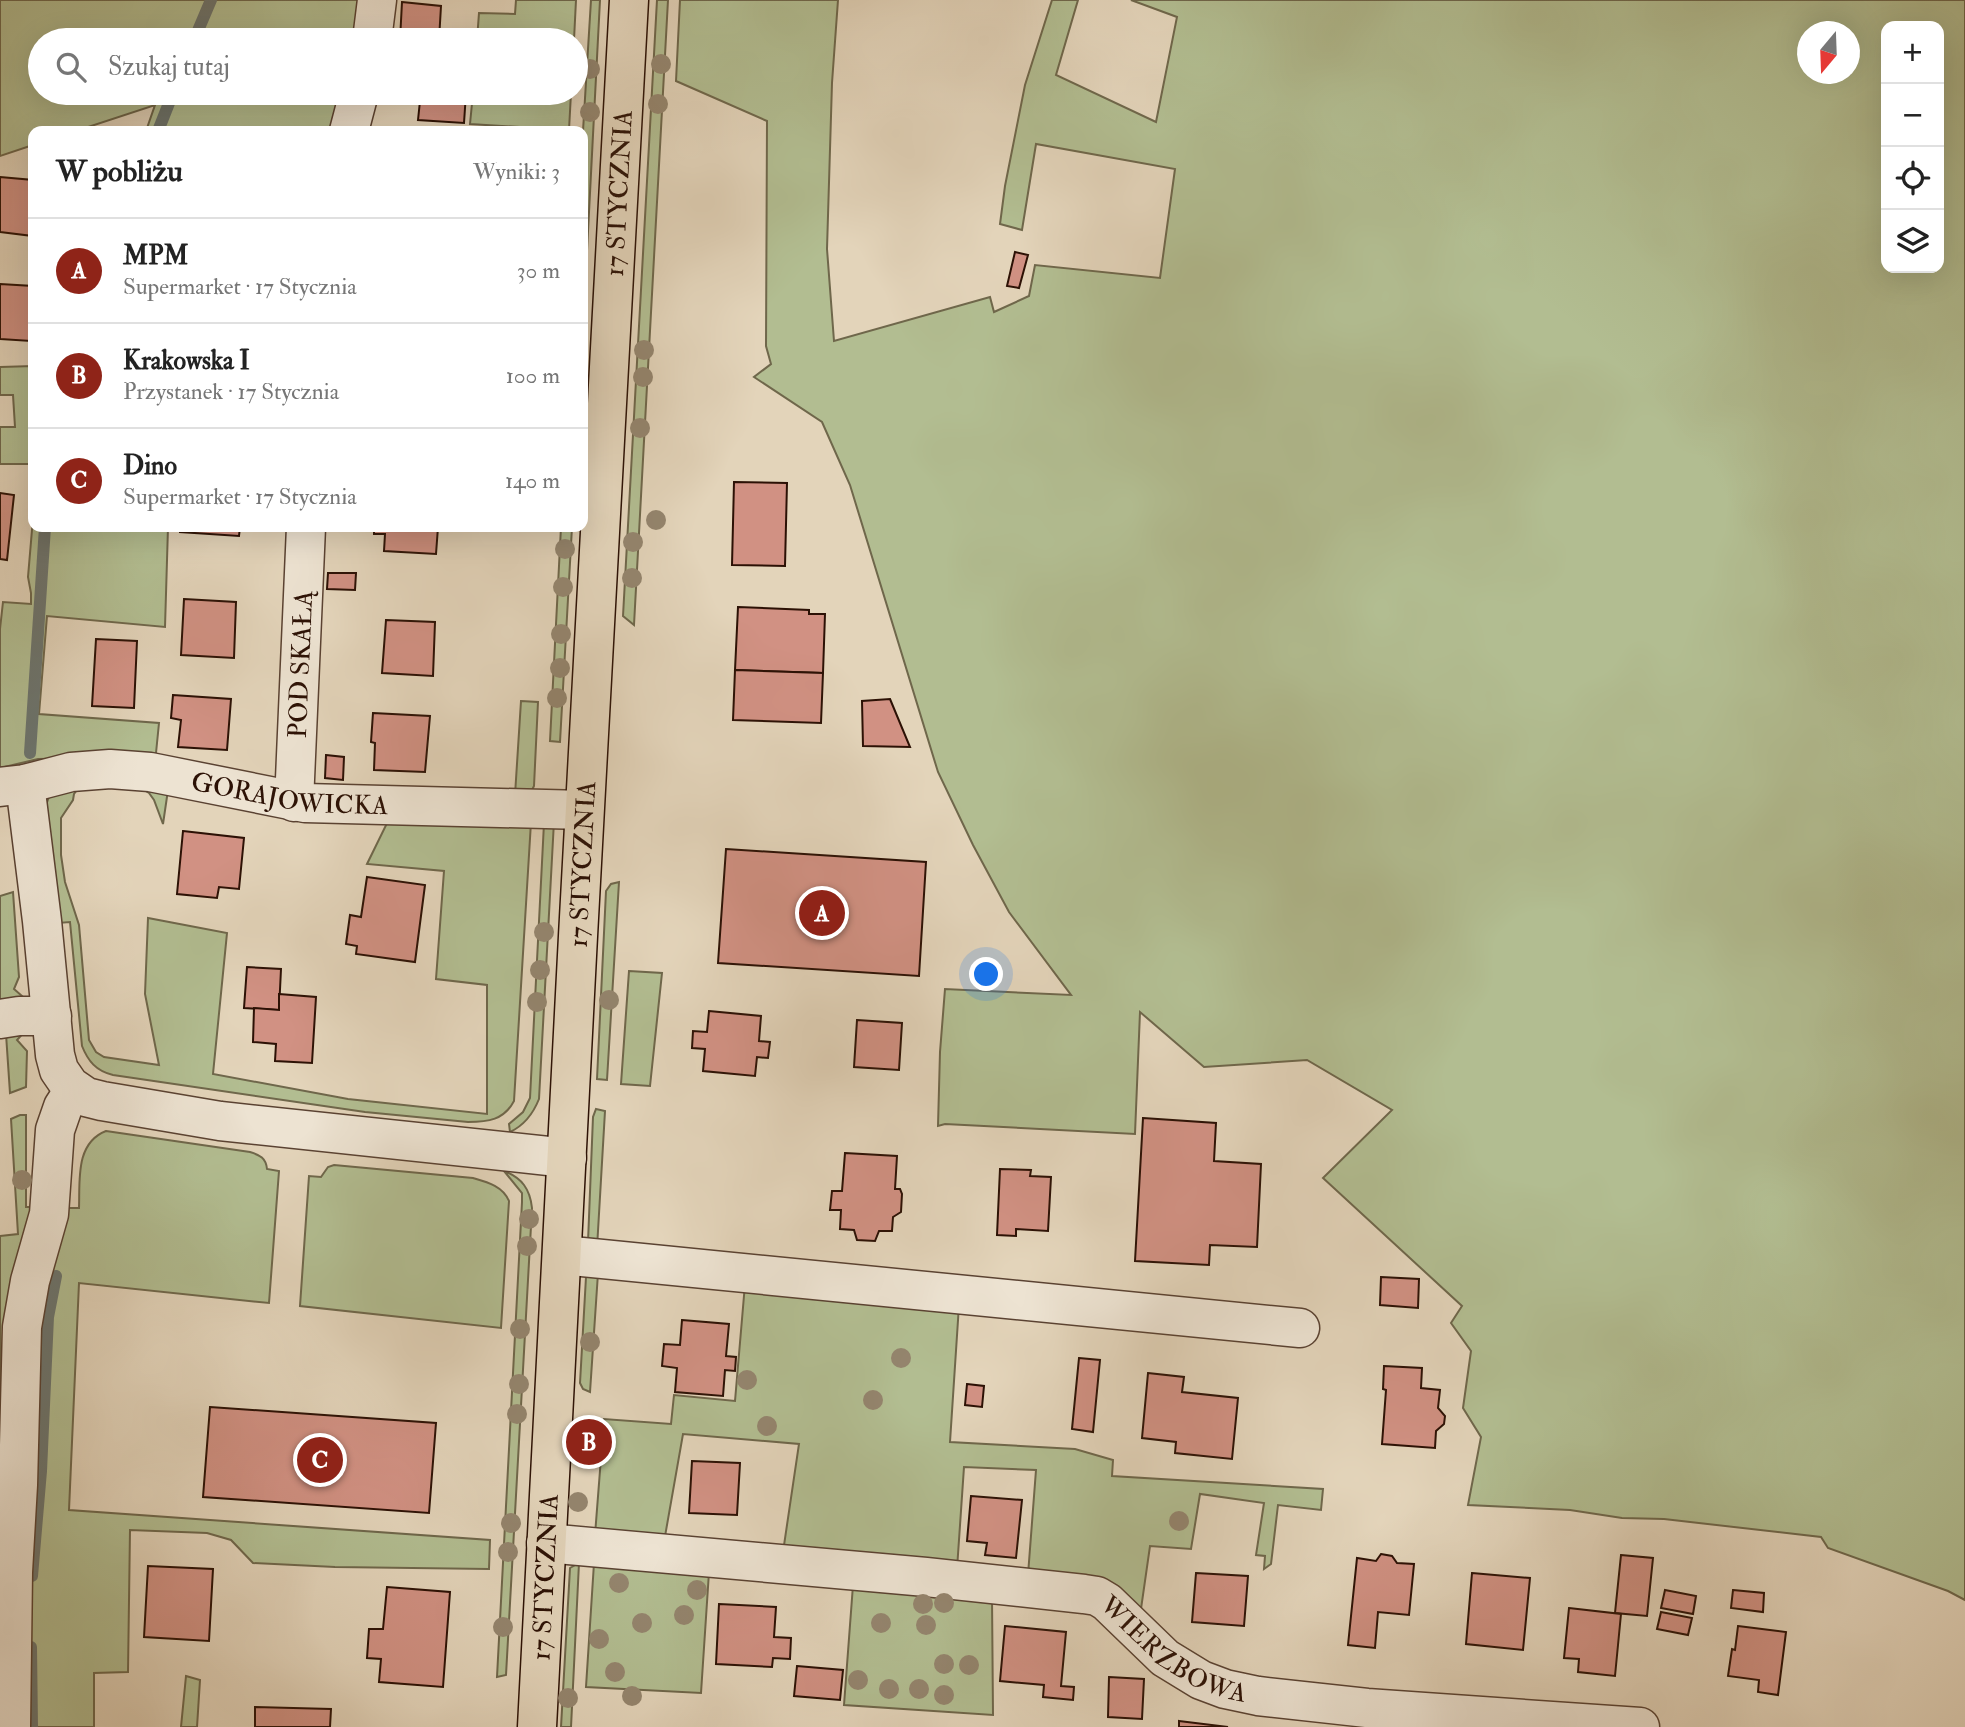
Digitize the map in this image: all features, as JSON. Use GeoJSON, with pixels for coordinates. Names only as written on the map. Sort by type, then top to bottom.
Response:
{"type":"FeatureCollection","features":[{"type":"Feature","properties":{"kind":"main road","name":"17 STYCZNIA"},"geometry":{"type":"LineString","coordinates":[[537,1727],[629,0]]}},
{"type":"Feature","properties":{"kind":"street"},"geometry":{"type":"LineString","coordinates":[[374,28],[377,0]]}},
{"type":"Feature","properties":{"kind":"street"},"geometry":{"type":"LineString","coordinates":[[350,126],[356,105]]}},
{"type":"Feature","properties":{"kind":"street","name":"POD SKAŁĄ"},"geometry":{"type":"LineString","coordinates":[[294,802],[306,532]]}},
{"type":"Feature","properties":{"kind":"street","name":"GORAJOWICKA"},"geometry":{"type":"LineString","coordinates":[[13,785],[71,772],[110,769],[150,772],[294,802],[584,810]]}},
{"type":"Feature","properties":{"kind":"street"},"geometry":{"type":"LineString","coordinates":[[13,785],[52,1016],[55,1055],[59,1070],[74,1090],[86,1097],[102,1101],[220,1121],[567,1158]]}},
{"type":"Feature","properties":{"kind":"street"},"geometry":{"type":"LineString","coordinates":[[0,1019],[52,1016]]}},
{"type":"Feature","properties":{"kind":"street"},"geometry":{"type":"LineString","coordinates":[[10,1727],[22,1327],[30,1281],[49,1214],[55,1130],[63,1107],[74,1090]]}},
{"type":"Feature","properties":{"kind":"street"},"geometry":{"type":"LineString","coordinates":[[562,1255],[1300,1328]]}},
{"type":"Feature","properties":{"kind":"street","name":"WIERZBOWA"},"geometry":{"type":"LineString","coordinates":[[546,1543],[926,1577],[1097,1596],[1107,1602],[1165,1658],[1201,1680],[1225,1689],[1258,1696],[1367,1708],[1640,1727]]}},
{"type":"Feature","properties":{"kind":"green space"},"geometry":{"type":"Polygon","coordinates":[[[0,0],[364,0],[361,28],[28,28],[28,105],[155,105],[91,126],[28,126],[28,147],[0,156],[0,0]]]}},
{"type":"Feature","properties":{"kind":"green space"},"geometry":{"type":"Polygon","coordinates":[[[516,0],[576,0],[575,28],[478,28],[479,13],[515,14],[516,0]]]}},
{"type":"Feature","properties":{"kind":"green space"},"geometry":{"type":"Polygon","coordinates":[[[591,0],[600,0],[588,232],[588,126],[583,126],[585,105],[588,105],[591,0]]]}},
{"type":"Feature","properties":{"kind":"green space"},"geometry":{"type":"Polygon","coordinates":[[[657,0],[668,0],[634,625],[623,616],[657,0]]]}},
{"type":"Feature","properties":{"kind":"green space"},"geometry":{"type":"Polygon","coordinates":[[[680,0],[838,0],[832,83],[827,249],[834,341],[990,297],[994,312],[1029,296],[1035,265],[1160,278],[1175,169],[1036,144],[1022,230],[1000,224],[1025,85],[1052,0],[1078,0],[1056,75],[1156,122],[1177,17],[1131,0],[1965,0],[1965,1600],[1948,1591],[1828,1548],[1821,1537],[1664,1519],[1622,1518],[1570,1510],[1468,1505],[1481,1437],[1463,1408],[1471,1351],[1451,1323],[1462,1306],[1323,1178],[1392,1110],[1307,1060],[1204,1067],[1140,1012],[1135,1134],[945,1124],[938,1126],[945,989],[1071,995],[1009,912],[938,772],[850,485],[822,422],[754,377],[771,364],[766,346],[767,121],[676,81],[680,0]]]}},
{"type":"Feature","properties":{"kind":"green space"},"geometry":{"type":"Polygon","coordinates":[[[155,105],[345,105],[338,126],[148,126],[155,105]]]}},
{"type":"Feature","properties":{"kind":"green space"},"geometry":{"type":"Polygon","coordinates":[[[472,105],[570,105],[569,126],[470,124],[472,105]]]}},
{"type":"Feature","properties":{"kind":"green space"},"geometry":{"type":"Polygon","coordinates":[[[28,366],[28,464],[0,464],[0,427],[15,427],[13,395],[0,395],[0,367],[28,366]]]}},
{"type":"Feature","properties":{"kind":"green space"},"geometry":{"type":"Polygon","coordinates":[[[32,532],[168,532],[165,627],[47,616],[39,714],[159,723],[155,763],[98,758],[38,759],[0,768],[0,629],[3,602],[31,604],[28,577],[32,532]]]}},
{"type":"Feature","properties":{"kind":"green space"},"geometry":{"type":"Polygon","coordinates":[[[561,532],[572,532],[560,742],[550,741],[561,532]]]}},
{"type":"Feature","properties":{"kind":"green space"},"geometry":{"type":"Polygon","coordinates":[[[521,701],[538,702],[534,786],[531,792],[515,795],[521,701]]]}},
{"type":"Feature","properties":{"kind":"green space"},"geometry":{"type":"Polygon","coordinates":[[[90,779],[118,780],[168,790],[163,824],[149,793],[120,785],[91,785],[77,790],[61,818],[61,855],[65,882],[79,925],[89,1040],[96,1052],[104,1057],[159,1065],[145,994],[148,918],[227,933],[213,1074],[348,1099],[487,1114],[487,985],[436,979],[444,871],[367,864],[390,817],[531,822],[514,1101],[510,1107],[495,1119],[468,1122],[365,1112],[113,1075],[97,1068],[82,1046],[70,922],[58,923],[45,816],[46,805],[53,791],[65,784],[90,779]]]}},
{"type":"Feature","properties":{"kind":"green space"},"geometry":{"type":"Polygon","coordinates":[[[554,821],[539,1099],[528,1119],[510,1132],[509,1124],[523,1112],[530,1098],[544,823],[554,821]]]}},
{"type":"Feature","properties":{"kind":"green space"},"geometry":{"type":"Polygon","coordinates":[[[619,882],[607,1080],[597,1079],[606,891],[611,884],[619,882]]]}},
{"type":"Feature","properties":{"kind":"green space"},"geometry":{"type":"Polygon","coordinates":[[[13,892],[19,977],[14,989],[22,996],[13,1004],[0,1009],[0,896],[13,892]]]}},
{"type":"Feature","properties":{"kind":"green space"},"geometry":{"type":"Polygon","coordinates":[[[629,971],[662,973],[650,1086],[621,1084],[629,971]]]}},
{"type":"Feature","properties":{"kind":"green space"},"geometry":{"type":"Polygon","coordinates":[[[26,1030],[17,1040],[27,1051],[26,1087],[10,1093],[6,1034],[26,1030]]]}},
{"type":"Feature","properties":{"kind":"green space"},"geometry":{"type":"Polygon","coordinates":[[[596,1109],[605,1111],[597,1248],[588,1242],[593,1117],[596,1109]]]}},
{"type":"Feature","properties":{"kind":"green space"},"geometry":{"type":"Polygon","coordinates":[[[26,1115],[26,1207],[35,1207],[0,1505],[0,1236],[18,1234],[11,1119],[26,1115]]]}},
{"type":"Feature","properties":{"kind":"green space"},"geometry":{"type":"Polygon","coordinates":[[[106,1131],[250,1152],[262,1157],[267,1169],[279,1171],[269,1303],[79,1283],[69,1510],[490,1540],[489,1569],[253,1563],[231,1540],[207,1533],[130,1530],[128,1672],[94,1673],[94,1727],[18,1727],[29,1363],[66,1208],[79,1208],[84,1154],[89,1144],[106,1131]]]}},
{"type":"Feature","properties":{"kind":"green space"},"geometry":{"type":"Polygon","coordinates":[[[334,1165],[473,1178],[494,1185],[503,1192],[509,1201],[501,1328],[300,1306],[309,1176],[321,1177],[328,1167],[334,1165]]]}},
{"type":"Feature","properties":{"kind":"green space"},"geometry":{"type":"Polygon","coordinates":[[[504,1171],[524,1185],[532,1208],[506,1675],[497,1677],[522,1202],[522,1193],[504,1171]]]}},
{"type":"Feature","properties":{"kind":"green space"},"geometry":{"type":"Polygon","coordinates":[[[598,1273],[590,1392],[583,1389],[580,1383],[586,1277],[598,1273]]]}},
{"type":"Feature","properties":{"kind":"green space"},"geometry":{"type":"Polygon","coordinates":[[[745,1284],[959,1305],[950,1442],[1075,1449],[1113,1460],[1112,1476],[1323,1489],[1321,1510],[1278,1505],[1271,1564],[1264,1569],[1265,1556],[1256,1555],[1264,1503],[1200,1494],[1191,1549],[1150,1546],[1141,1609],[1028,1575],[1036,1470],[964,1467],[957,1569],[783,1552],[799,1444],[683,1434],[664,1542],[595,1535],[604,1419],[671,1424],[674,1395],[735,1401],[745,1284]]]}},
{"type":"Feature","properties":{"kind":"green space"},"geometry":{"type":"Polygon","coordinates":[[[579,1563],[571,1727],[561,1727],[570,1568],[579,1563]]]}},
{"type":"Feature","properties":{"kind":"green space"},"geometry":{"type":"Polygon","coordinates":[[[594,1563],[709,1572],[701,1693],[586,1687],[594,1563]]]}},
{"type":"Feature","properties":{"kind":"green space"},"geometry":{"type":"Polygon","coordinates":[[[853,1585],[992,1598],[993,1715],[844,1705],[853,1585]]]}},
{"type":"Feature","properties":{"kind":"green space"},"geometry":{"type":"Polygon","coordinates":[[[186,1676],[200,1680],[197,1727],[181,1727],[186,1676]]]}},
{"type":"Feature","properties":{"kind":"building"},"geometry":{"type":"Polygon","coordinates":[[[402,2],[441,6],[440,28],[401,28],[402,2]]]}},
{"type":"Feature","properties":{"kind":"building"},"geometry":{"type":"Polygon","coordinates":[[[420,105],[465,105],[464,123],[418,120],[420,105]]]}},
{"type":"Feature","properties":{"kind":"building"},"geometry":{"type":"Polygon","coordinates":[[[0,177],[28,180],[28,235],[0,232],[0,177]]]}},
{"type":"Feature","properties":{"kind":"building"},"geometry":{"type":"Polygon","coordinates":[[[1015,252],[1028,255],[1019,288],[1007,286],[1015,252]]]}},
{"type":"Feature","properties":{"kind":"building"},"geometry":{"type":"Polygon","coordinates":[[[0,284],[28,286],[28,341],[0,339],[0,284]]]}},
{"type":"Feature","properties":{"kind":"building"},"geometry":{"type":"Polygon","coordinates":[[[734,482],[787,483],[785,566],[732,565],[734,482]]]}},
{"type":"Feature","properties":{"kind":"building"},"geometry":{"type":"Polygon","coordinates":[[[0,493],[14,495],[7,560],[0,559],[0,493]]]}},
{"type":"Feature","properties":{"kind":"building"},"geometry":{"type":"Polygon","coordinates":[[[180,532],[239,532],[239,536],[180,532]]]}},
{"type":"Feature","properties":{"kind":"building"},"geometry":{"type":"Polygon","coordinates":[[[438,532],[436,554],[384,551],[385,534],[374,534],[438,532]]]}},
{"type":"Feature","properties":{"kind":"building"},"geometry":{"type":"Polygon","coordinates":[[[328,573],[356,573],[355,590],[327,589],[328,573]]]}},
{"type":"Feature","properties":{"kind":"building"},"geometry":{"type":"Polygon","coordinates":[[[184,599],[236,602],[234,658],[181,655],[184,599]]]}},
{"type":"Feature","properties":{"kind":"building"},"geometry":{"type":"Polygon","coordinates":[[[738,607],[809,610],[809,614],[825,614],[823,673],[735,670],[738,607]]]}},
{"type":"Feature","properties":{"kind":"building"},"geometry":{"type":"Polygon","coordinates":[[[386,620],[435,622],[433,676],[382,673],[386,620]]]}},
{"type":"Feature","properties":{"kind":"building"},"geometry":{"type":"Polygon","coordinates":[[[96,639],[137,641],[134,708],[92,706],[96,639]]]}},
{"type":"Feature","properties":{"kind":"building"},"geometry":{"type":"Polygon","coordinates":[[[735,670],[823,673],[821,723],[733,720],[735,670]]]}},
{"type":"Feature","properties":{"kind":"building"},"geometry":{"type":"Polygon","coordinates":[[[173,695],[231,699],[227,750],[178,747],[181,720],[171,718],[173,695]]]}},
{"type":"Feature","properties":{"kind":"building"},"geometry":{"type":"Polygon","coordinates":[[[890,699],[910,747],[863,746],[862,701],[890,699]]]}},
{"type":"Feature","properties":{"kind":"building"},"geometry":{"type":"Polygon","coordinates":[[[373,713],[430,716],[425,772],[374,770],[375,743],[371,742],[373,713]]]}},
{"type":"Feature","properties":{"kind":"building"},"geometry":{"type":"Polygon","coordinates":[[[326,755],[344,757],[343,780],[325,778],[326,755]]]}},
{"type":"Feature","properties":{"kind":"building"},"geometry":{"type":"Polygon","coordinates":[[[183,831],[244,838],[239,889],[219,887],[217,898],[177,894],[183,831]]]}},
{"type":"Feature","properties":{"kind":"building"},"geometry":{"type":"Polygon","coordinates":[[[726,849],[926,862],[919,976],[718,963],[726,849]]]}},
{"type":"Feature","properties":{"kind":"building"},"geometry":{"type":"Polygon","coordinates":[[[367,877],[425,885],[415,962],[356,954],[357,946],[346,944],[350,915],[361,917],[367,877]]]}},
{"type":"Feature","properties":{"kind":"building"},"geometry":{"type":"Polygon","coordinates":[[[247,967],[281,969],[279,1010],[244,1008],[247,967]]]}},
{"type":"Feature","properties":{"kind":"building"},"geometry":{"type":"Polygon","coordinates":[[[279,994],[316,997],[312,1063],[275,1061],[276,1044],[253,1042],[254,1008],[279,1010],[279,994]]]}},
{"type":"Feature","properties":{"kind":"building"},"geometry":{"type":"Polygon","coordinates":[[[709,1011],[761,1016],[759,1041],[770,1042],[768,1058],[757,1057],[755,1076],[703,1071],[705,1049],[692,1048],[693,1031],[707,1032],[709,1011]]]}},
{"type":"Feature","properties":{"kind":"building"},"geometry":{"type":"Polygon","coordinates":[[[857,1020],[902,1023],[899,1070],[854,1067],[857,1020]]]}},
{"type":"Feature","properties":{"kind":"building"},"geometry":{"type":"Polygon","coordinates":[[[1143,1118],[1216,1123],[1214,1161],[1261,1164],[1257,1247],[1210,1245],[1209,1265],[1135,1261],[1143,1118]]]}},
{"type":"Feature","properties":{"kind":"building"},"geometry":{"type":"Polygon","coordinates":[[[845,1153],[897,1156],[895,1189],[900,1189],[902,1194],[901,1212],[893,1217],[892,1231],[879,1231],[875,1241],[857,1240],[854,1230],[840,1229],[841,1210],[830,1210],[832,1191],[842,1191],[845,1153]]]}},
{"type":"Feature","properties":{"kind":"building"},"geometry":{"type":"Polygon","coordinates":[[[1000,1169],[1031,1170],[1030,1176],[1051,1177],[1048,1231],[1016,1229],[1016,1236],[997,1235],[1000,1169]]]}},
{"type":"Feature","properties":{"kind":"building"},"geometry":{"type":"Polygon","coordinates":[[[1381,1277],[1419,1279],[1418,1308],[1380,1305],[1381,1277]]]}},
{"type":"Feature","properties":{"kind":"building"},"geometry":{"type":"Polygon","coordinates":[[[682,1320],[729,1324],[726,1356],[736,1357],[735,1371],[725,1370],[723,1396],[675,1392],[677,1368],[662,1366],[664,1344],[680,1345],[682,1320]]]}},
{"type":"Feature","properties":{"kind":"building"},"geometry":{"type":"Polygon","coordinates":[[[1079,1358],[1100,1360],[1093,1432],[1072,1429],[1079,1358]]]}},
{"type":"Feature","properties":{"kind":"building"},"geometry":{"type":"Polygon","coordinates":[[[1384,1366],[1422,1368],[1421,1388],[1440,1390],[1438,1408],[1445,1416],[1444,1424],[1436,1431],[1435,1448],[1382,1444],[1386,1390],[1383,1389],[1384,1366]]]}},
{"type":"Feature","properties":{"kind":"building"},"geometry":{"type":"Polygon","coordinates":[[[1148,1373],[1184,1377],[1182,1392],[1238,1398],[1232,1459],[1175,1453],[1176,1442],[1142,1438],[1148,1373]]]}},
{"type":"Feature","properties":{"kind":"building"},"geometry":{"type":"Polygon","coordinates":[[[967,1384],[984,1386],[982,1407],[965,1405],[967,1384]]]}},
{"type":"Feature","properties":{"kind":"building"},"geometry":{"type":"Polygon","coordinates":[[[210,1407],[436,1423],[429,1513],[203,1497],[210,1407]]]}},
{"type":"Feature","properties":{"kind":"building"},"geometry":{"type":"Polygon","coordinates":[[[692,1461],[740,1463],[737,1515],[689,1513],[692,1461]]]}},
{"type":"Feature","properties":{"kind":"building"},"geometry":{"type":"Polygon","coordinates":[[[971,1496],[1022,1500],[1016,1558],[985,1555],[987,1543],[967,1541],[971,1496]]]}},
{"type":"Feature","properties":{"kind":"building"},"geometry":{"type":"Polygon","coordinates":[[[1381,1554],[1392,1556],[1397,1563],[1414,1564],[1409,1615],[1378,1612],[1375,1648],[1348,1645],[1357,1558],[1376,1561],[1381,1554]]]}},
{"type":"Feature","properties":{"kind":"building"},"geometry":{"type":"Polygon","coordinates":[[[1621,1555],[1653,1558],[1647,1616],[1615,1613],[1621,1555]]]}},
{"type":"Feature","properties":{"kind":"building"},"geometry":{"type":"Polygon","coordinates":[[[148,1566],[213,1569],[209,1641],[144,1637],[148,1566]]]}},
{"type":"Feature","properties":{"kind":"building"},"geometry":{"type":"Polygon","coordinates":[[[1196,1573],[1248,1576],[1244,1626],[1192,1622],[1196,1573]]]}},
{"type":"Feature","properties":{"kind":"building"},"geometry":{"type":"Polygon","coordinates":[[[1472,1573],[1530,1578],[1523,1650],[1466,1644],[1472,1573]]]}},
{"type":"Feature","properties":{"kind":"building"},"geometry":{"type":"Polygon","coordinates":[[[387,1587],[450,1592],[443,1687],[379,1682],[381,1659],[367,1658],[369,1629],[383,1629],[387,1587]]]}},
{"type":"Feature","properties":{"kind":"building"},"geometry":{"type":"Polygon","coordinates":[[[1665,1590],[1696,1596],[1693,1614],[1661,1608],[1665,1590]]]}},
{"type":"Feature","properties":{"kind":"building"},"geometry":{"type":"Polygon","coordinates":[[[1733,1590],[1764,1593],[1763,1612],[1731,1608],[1733,1590]]]}},
{"type":"Feature","properties":{"kind":"building"},"geometry":{"type":"Polygon","coordinates":[[[719,1604],[776,1607],[774,1637],[791,1638],[790,1659],[773,1658],[772,1667],[716,1664],[719,1604]]]}},
{"type":"Feature","properties":{"kind":"building"},"geometry":{"type":"Polygon","coordinates":[[[1569,1608],[1621,1614],[1615,1676],[1578,1672],[1579,1659],[1564,1658],[1569,1608]]]}},
{"type":"Feature","properties":{"kind":"building"},"geometry":{"type":"Polygon","coordinates":[[[1661,1612],[1692,1618],[1688,1635],[1657,1629],[1661,1612]]]}},
{"type":"Feature","properties":{"kind":"building"},"geometry":{"type":"Polygon","coordinates":[[[1005,1626],[1066,1632],[1061,1686],[1074,1687],[1073,1700],[1043,1697],[1044,1685],[1000,1681],[1005,1626]]]}},
{"type":"Feature","properties":{"kind":"building"},"geometry":{"type":"Polygon","coordinates":[[[1738,1626],[1786,1632],[1778,1695],[1758,1692],[1759,1680],[1728,1676],[1738,1626]]]}},
{"type":"Feature","properties":{"kind":"building"},"geometry":{"type":"Polygon","coordinates":[[[797,1666],[843,1670],[840,1700],[794,1696],[797,1666]]]}},
{"type":"Feature","properties":{"kind":"building"},"geometry":{"type":"Polygon","coordinates":[[[1109,1677],[1144,1679],[1142,1719],[1108,1717],[1109,1677]]]}},
{"type":"Feature","properties":{"kind":"building"},"geometry":{"type":"Polygon","coordinates":[[[255,1707],[331,1709],[330,1727],[255,1727],[255,1707]]]}},
{"type":"Feature","properties":{"kind":"building"},"geometry":{"type":"Polygon","coordinates":[[[1179,1721],[1228,1727],[1179,1727],[1179,1721]]]}},
{"type":"Feature","properties":{"kind":"waterway"},"geometry":{"type":"LineString","coordinates":[[199,28],[211,0]]}},
{"type":"Feature","properties":{"kind":"waterway"},"geometry":{"type":"LineString","coordinates":[[160,126],[168,105]]}},
{"type":"Feature","properties":{"kind":"waterway"},"geometry":{"type":"LineString","coordinates":[[30,753],[45,532]]}},
{"type":"Feature","properties":{"kind":"waterway"},"geometry":{"type":"LineString","coordinates":[[32,1576],[41,1471],[48,1317],[56,1276]]}},
{"type":"Feature","properties":{"kind":"waterway"},"geometry":{"type":"LineString","coordinates":[[31,1647],[32,1727]]}},
{"type":"Feature","properties":{"kind":"place","name":"MPM"},"geometry":{"type":"Point","coordinates":[822,913]}},
{"type":"Feature","properties":{"kind":"place","name":"Krakowska I"},"geometry":{"type":"Point","coordinates":[589,1442]}},
{"type":"Feature","properties":{"kind":"place","name":"Dino"},"geometry":{"type":"Point","coordinates":[320,1460]}}]}
